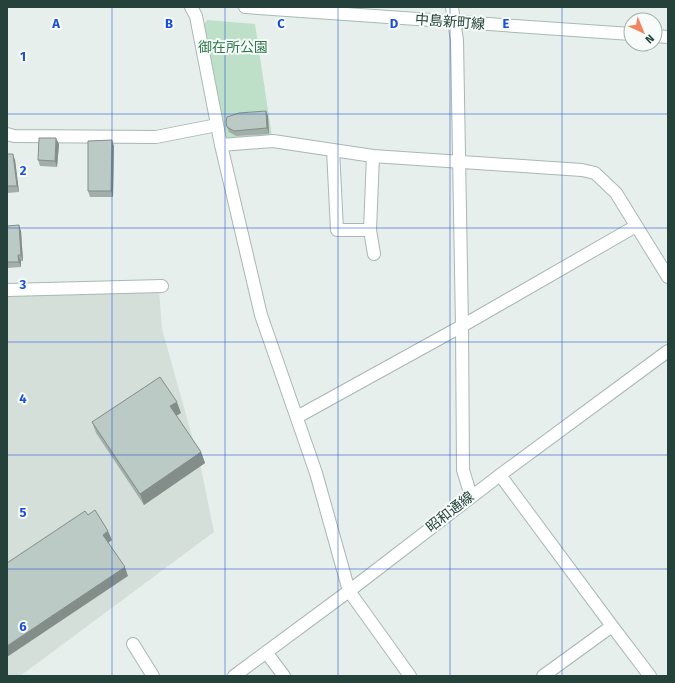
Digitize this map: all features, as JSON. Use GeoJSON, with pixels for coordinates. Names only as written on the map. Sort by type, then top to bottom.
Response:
{"type":"FeatureCollection","features":[{"type":"Feature","properties":{"kind":"street"},"geometry":{"type":"LineString","coordinates":[[191,7],[196,16],[221,146],[261,315],[316,473],[349,591],[410,676]]}},
{"type":"Feature","properties":{"kind":"street","name":"中島新町線"},"geometry":{"type":"LineString","coordinates":[[245,7],[623,33]]}},
{"type":"Feature","properties":{"kind":"street"},"geometry":{"type":"LineString","coordinates":[[452,7],[457,40],[463,470],[471,496]]}},
{"type":"Feature","properties":{"kind":"street"},"geometry":{"type":"LineString","coordinates":[[7,134],[14,136],[156,137],[217,125]]}},
{"type":"Feature","properties":{"kind":"street"},"geometry":{"type":"LineString","coordinates":[[221,146],[273,141],[373,156],[582,170],[595,173],[616,193],[668,277]]}},
{"type":"Feature","properties":{"kind":"street"},"geometry":{"type":"LineString","coordinates":[[333,150],[337,230],[370,230]]}},
{"type":"Feature","properties":{"kind":"street"},"geometry":{"type":"LineString","coordinates":[[373,156],[370,230],[374,254]]}},
{"type":"Feature","properties":{"kind":"street"},"geometry":{"type":"LineString","coordinates":[[297,417],[462,326],[636,226]]}},
{"type":"Feature","properties":{"kind":"street"},"geometry":{"type":"LineString","coordinates":[[7,290],[162,286]]}},
{"type":"Feature","properties":{"kind":"street","name":"昭和通線"},"geometry":{"type":"LineString","coordinates":[[234,676],[349,591],[500,474],[668,351]]}},
{"type":"Feature","properties":{"kind":"street"},"geometry":{"type":"LineString","coordinates":[[500,474],[650,676]]}},
{"type":"Feature","properties":{"kind":"street"},"geometry":{"type":"LineString","coordinates":[[543,676],[612,626]]}},
{"type":"Feature","properties":{"kind":"street"},"geometry":{"type":"LineString","coordinates":[[133,644],[153,676]]}},
{"type":"Feature","properties":{"kind":"street"},"geometry":{"type":"LineString","coordinates":[[266,652],[284,676]]}},
{"type":"Feature","properties":{"kind":"shaded area"},"geometry":{"type":"Polygon","coordinates":[[[159,290],[162,329],[201,468],[214,532],[20,676],[7,676],[7,293],[159,290]]]}},
{"type":"Feature","properties":{"kind":"green space","name":"御在所公園"},"geometry":{"type":"Polygon","coordinates":[[[207,20],[255,24],[272,137],[227,141],[204,25],[207,20]]]}},
{"type":"Feature","properties":{"kind":"building"},"geometry":{"type":"Polygon","coordinates":[[[266,111],[267,128],[234,131],[227,127],[227,117],[239,113],[266,111]]]}},
{"type":"Feature","properties":{"kind":"building"},"geometry":{"type":"Polygon","coordinates":[[[39,138],[56,138],[55,161],[38,160],[39,138]]]}},
{"type":"Feature","properties":{"kind":"building"},"geometry":{"type":"Polygon","coordinates":[[[112,140],[111,191],[88,191],[88,141],[112,140]]]}},
{"type":"Feature","properties":{"kind":"building"},"geometry":{"type":"Polygon","coordinates":[[[7,154],[13,154],[17,186],[7,186],[7,154]]]}},
{"type":"Feature","properties":{"kind":"building"},"geometry":{"type":"Polygon","coordinates":[[[19,225],[21,255],[18,255],[19,262],[7,262],[7,226],[19,225]]]}},
{"type":"Feature","properties":{"kind":"building"},"geometry":{"type":"Polygon","coordinates":[[[160,377],[177,402],[170,406],[201,452],[140,494],[92,422],[160,377]]]}},
{"type":"Feature","properties":{"kind":"building"},"geometry":{"type":"Polygon","coordinates":[[[95,510],[108,531],[103,535],[125,567],[7,646],[7,563],[85,511],[88,515],[95,510]]]}}]}
